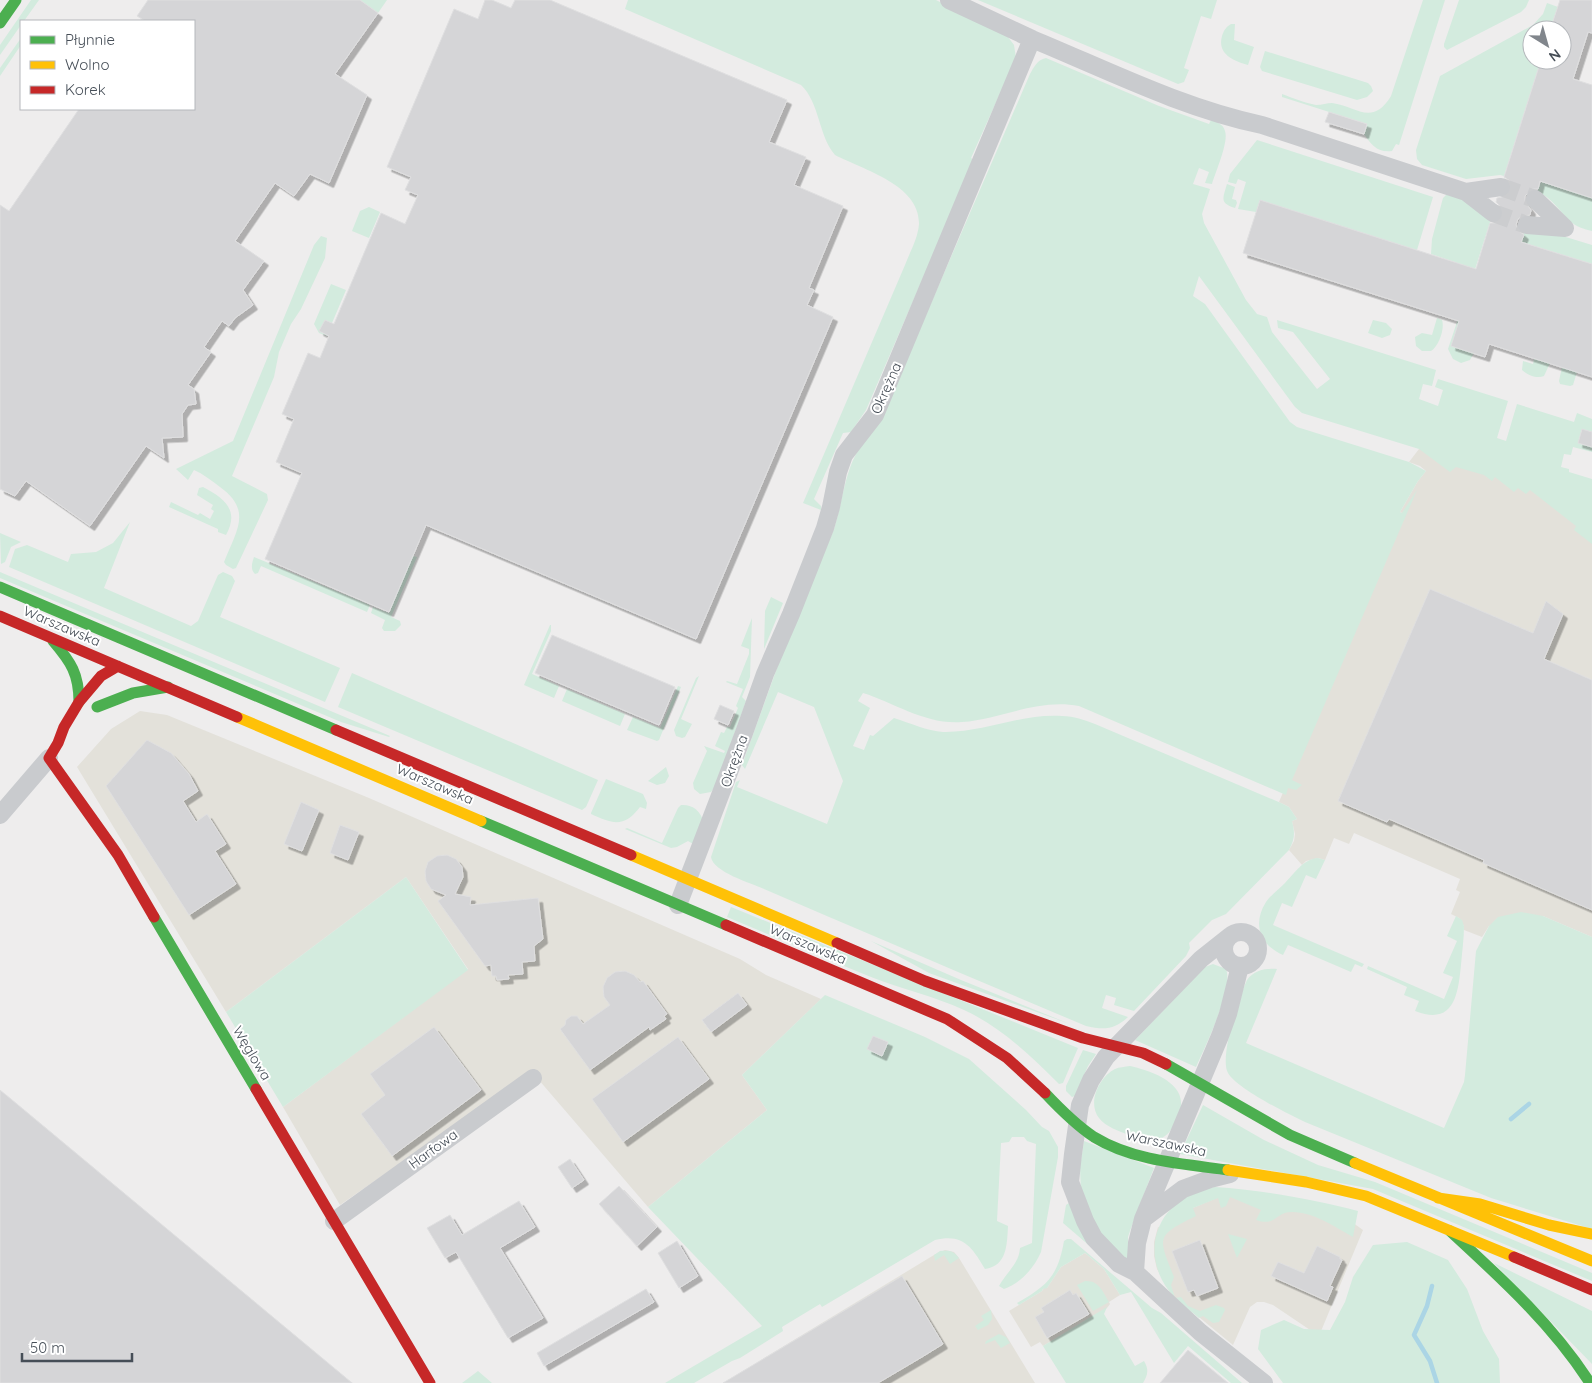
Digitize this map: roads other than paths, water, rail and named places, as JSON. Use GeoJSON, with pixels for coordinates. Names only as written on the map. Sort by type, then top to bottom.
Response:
{"type":"FeatureCollection","features":[{"type":"Feature","properties":{"kind":"main road"},"geometry":{"type":"LineString","coordinates":[[0,23],[16,0]]}},
{"type":"Feature","properties":{"kind":"main road","name":"Warszawska"},"geometry":{"type":"LineString","coordinates":[[0,587],[124,655],[688,880],[925,981],[1076,1036],[1143,1053],[1160,1060],[1290,1135],[1592,1261]]}},
{"type":"Feature","properties":{"kind":"main road","name":"Warszawska"},"geometry":{"type":"LineString","coordinates":[[0,616],[50,637],[124,655],[168,687],[947,1019],[983,1040],[1002,1054],[1025,1073],[1076,1124],[1117,1148],[1167,1161],[1340,1189],[1366,1196],[1592,1290]]}},
{"type":"Feature","properties":{"kind":"main road"},"geometry":{"type":"LineString","coordinates":[[50,637],[73,664],[80,686],[79,702]]}},
{"type":"Feature","properties":{"kind":"main road"},"geometry":{"type":"LineString","coordinates":[[124,655],[112,687],[93,710],[133,693],[168,687]]}},
{"type":"Feature","properties":{"kind":"main road"},"geometry":{"type":"LineString","coordinates":[[54,751],[64,727],[79,702],[101,676],[124,655]]}},
{"type":"Feature","properties":{"kind":"main road"},"geometry":{"type":"LineString","coordinates":[[54,751],[79,725]]}},
{"type":"Feature","properties":{"kind":"main road","name":"Węglowa"},"geometry":{"type":"LineString","coordinates":[[54,751],[93,818],[118,855],[430,1383]]}},
{"type":"Feature","properties":{"kind":"main road"},"geometry":{"type":"LineString","coordinates":[[1438,1198],[1480,1204],[1549,1225],[1592,1234]]}},
{"type":"Feature","properties":{"kind":"main road"},"geometry":{"type":"LineString","coordinates":[[1450,1232],[1502,1279],[1560,1340],[1590,1383]]}},
{"type":"Feature","properties":{"kind":"street"},"geometry":{"type":"LineString","coordinates":[[949,0],[1032,39],[1173,99],[1272,128],[1466,192],[1493,213]]}},
{"type":"Feature","properties":{"kind":"street","name":"Okrężna"},"geometry":{"type":"LineString","coordinates":[[678,905],[765,674],[825,528],[838,472],[844,455],[875,415],[1032,39]]}},
{"type":"Feature","properties":{"kind":"street"},"geometry":{"type":"LineString","coordinates":[[1466,192],[1501,187]]}},
{"type":"Feature","properties":{"kind":"street"},"geometry":{"type":"LineString","coordinates":[[1527,225],[1565,228],[1535,199]]}},
{"type":"Feature","properties":{"kind":"street"},"geometry":{"type":"LineString","coordinates":[[0,815],[54,751]]}},
{"type":"Feature","properties":{"kind":"street"},"geometry":{"type":"LineString","coordinates":[[1230,936],[1224,946],[1226,957],[1234,965],[1248,965],[1255,959],[1257,944],[1254,939],[1246,933],[1235,933],[1230,936],[1201,959],[1106,1056],[1094,1074],[1080,1105],[1076,1124],[1070,1182],[1085,1221],[1094,1238],[1108,1253],[1119,1264],[1135,1272],[1200,1332],[1264,1383]]}},
{"type":"Feature","properties":{"kind":"street"},"geometry":{"type":"LineString","coordinates":[[1135,1272],[1137,1243],[1143,1219],[1228,1014],[1240,966]]}},
{"type":"Feature","properties":{"kind":"street","name":"Harfowa"},"geometry":{"type":"LineString","coordinates":[[334,1221],[532,1078]]}},
{"type":"Feature","properties":{"kind":"street"},"geometry":{"type":"LineString","coordinates":[[1143,1219],[1183,1189],[1210,1179],[1240,1172]]}},
{"type":"Feature","properties":{"kind":"waterway"},"geometry":{"type":"LineString","coordinates":[[1511,1119],[1529,1104]]}},
{"type":"Feature","properties":{"kind":"waterway"},"geometry":{"type":"LineString","coordinates":[[1432,1286],[1427,1306],[1414,1335],[1430,1361],[1437,1383]]}},
{"type":"Feature","properties":{"kind":"tunnel"},"geometry":{"type":"LineString","coordinates":[[1501,187],[1535,199]]}},
{"type":"Feature","properties":{"kind":"tunnel"},"geometry":{"type":"LineString","coordinates":[[1493,213],[1527,225]]}}]}
